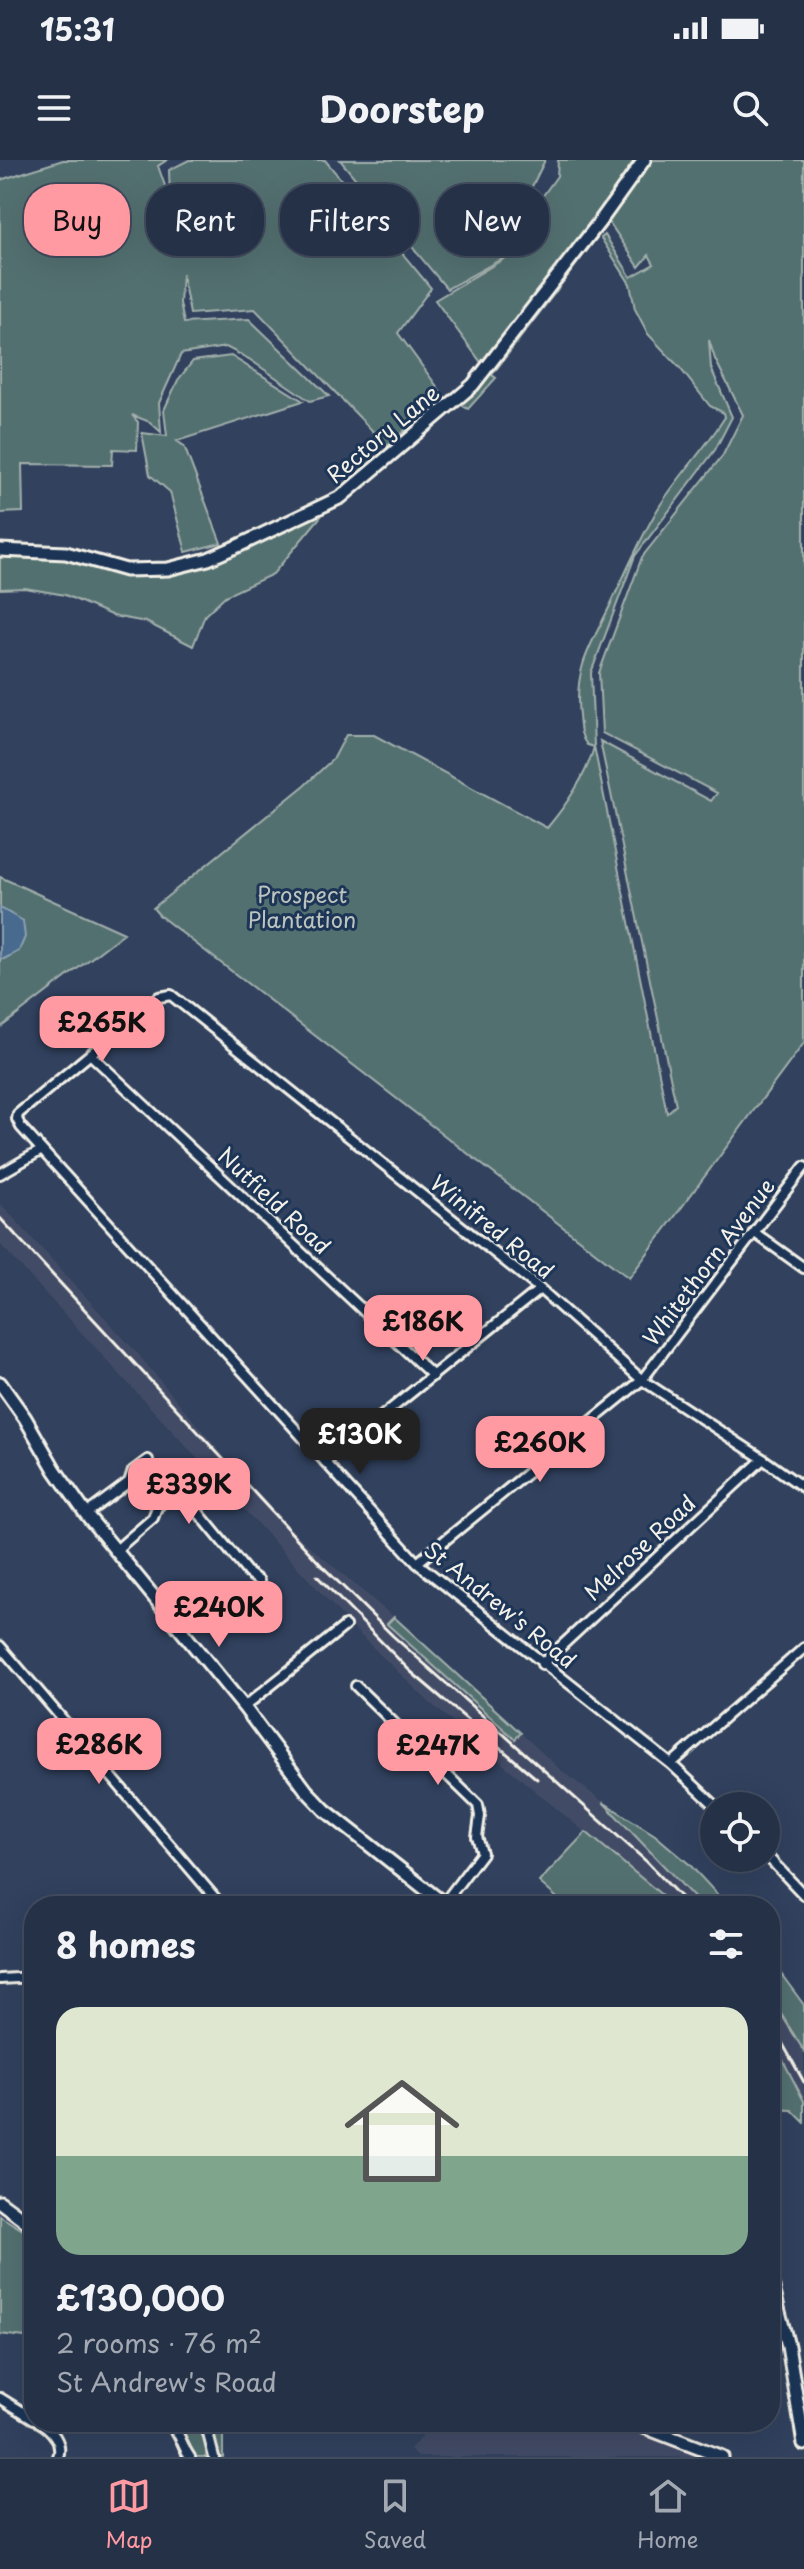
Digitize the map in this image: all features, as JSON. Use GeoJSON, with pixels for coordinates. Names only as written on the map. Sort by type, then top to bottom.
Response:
{"type":"FeatureCollection","features":[{"type":"Feature","properties":{"kind":"main road","name":"Rectory Lane"},"geometry":{"type":"LineString","coordinates":[[0,550],[66,553],[126,570],[168,569],[233,549],[341,497],[473,385],[644,160]]}},
{"type":"Feature","properties":{"kind":"main road"},"geometry":{"type":"LineString","coordinates":[[0,1383],[86,1514],[244,1707],[315,1801],[436,1896]]}},
{"type":"Feature","properties":{"kind":"main road"},"geometry":{"type":"LineString","coordinates":[[0,2202],[24,2220]]}},
{"type":"Feature","properties":{"kind":"main road"},"geometry":{"type":"LineString","coordinates":[[780,2315],[804,2444]]}},
{"type":"Feature","properties":{"kind":"main road"},"geometry":{"type":"LineString","coordinates":[[657,2432],[722,2457]]}},
{"type":"Feature","properties":{"kind":"street","name":"Winifred Road"},"geometry":{"type":"LineString","coordinates":[[90,1054],[159,997],[167,994],[175,997],[540,1289],[642,1380],[804,1488]]}},
{"type":"Feature","properties":{"kind":"street","name":"St Andrew's Road"},"geometry":{"type":"LineString","coordinates":[[90,1054],[19,1112],[17,1119],[21,1127],[417,1563],[671,1764],[701,1792]]}},
{"type":"Feature","properties":{"kind":"street","name":"Nutfield Road"},"geometry":{"type":"LineString","coordinates":[[90,1054],[433,1376]]}},
{"type":"Feature","properties":{"kind":"street"},"geometry":{"type":"LineString","coordinates":[[0,1174],[42,1150]]}},
{"type":"Feature","properties":{"kind":"street","name":"Whitethorn Avenue"},"geometry":{"type":"LineString","coordinates":[[417,1563],[642,1380],[804,1167]]}},
{"type":"Feature","properties":{"kind":"street"},"geometry":{"type":"LineString","coordinates":[[755,1233],[804,1268]]}},
{"type":"Feature","properties":{"kind":"street"},"geometry":{"type":"LineString","coordinates":[[325,1462],[540,1289]]}},
{"type":"Feature","properties":{"kind":"street","name":"Melrose Road"},"geometry":{"type":"LineString","coordinates":[[542,1664],[763,1459]]}},
{"type":"Feature","properties":{"kind":"street"},"geometry":{"type":"LineString","coordinates":[[86,1514],[129,1482],[133,1471],[148,1460]]}},
{"type":"Feature","properties":{"kind":"street"},"geometry":{"type":"LineString","coordinates":[[116,1550],[153,1518],[157,1507],[175,1492],[185,1496],[248,1573],[259,1581]]}},
{"type":"Feature","properties":{"kind":"street"},"geometry":{"type":"LineString","coordinates":[[244,1707],[345,1626]]}},
{"type":"Feature","properties":{"kind":"street"},"geometry":{"type":"LineString","coordinates":[[0,1646],[213,1896]]}},
{"type":"Feature","properties":{"kind":"street"},"geometry":{"type":"LineString","coordinates":[[671,1764],[804,1648]]}},
{"type":"Feature","properties":{"kind":"street"},"geometry":{"type":"LineString","coordinates":[[356,1686],[478,1805],[477,1837],[482,1853],[452,1896]]}},
{"type":"Feature","properties":{"kind":"street"},"geometry":{"type":"LineString","coordinates":[[780,1870],[804,1895]]}},
{"type":"Feature","properties":{"kind":"street"},"geometry":{"type":"LineString","coordinates":[[0,1979],[24,1978]]}},
{"type":"Feature","properties":{"kind":"street"},"geometry":{"type":"LineString","coordinates":[[0,2398],[24,2413]]}},
{"type":"Feature","properties":{"kind":"street"},"geometry":{"type":"LineString","coordinates":[[50,2432],[57,2438],[58,2457]]}},
{"type":"Feature","properties":{"kind":"street"},"geometry":{"type":"LineString","coordinates":[[178,2432],[190,2457]]}},
{"type":"Feature","properties":{"kind":"street"},"geometry":{"type":"LineString","coordinates":[[208,2432],[214,2457]]}},
{"type":"Feature","properties":{"kind":"shaded area"},"geometry":{"type":"Polygon","coordinates":[[[0,908],[23,921],[25,937],[19,951],[4,959],[0,958],[0,908]]]}},
{"type":"Feature","properties":{"kind":"shaded area"},"geometry":{"type":"Polygon","coordinates":[[[0,1203],[137,1353],[232,1466],[302,1540],[403,1625],[561,1770],[603,1802],[692,1896],[661,1896],[429,1702],[356,1631],[0,1244],[0,1203]]]}},
{"type":"Feature","properties":{"kind":"shaded area"},"geometry":{"type":"Polygon","coordinates":[[[780,2012],[804,2051],[804,2101],[780,2056],[780,2012]]]}},
{"type":"Feature","properties":{"kind":"shaded area"},"geometry":{"type":"Polygon","coordinates":[[[425,2432],[657,2432],[722,2457],[418,2457],[410,2450],[425,2432]]]}},
{"type":"Feature","properties":{"kind":"green space"},"geometry":{"type":"Polygon","coordinates":[[[63,160],[167,160],[158,166],[164,184],[146,184],[146,256],[264,256],[264,184],[169,184],[169,170],[189,160],[325,160],[345,184],[280,184],[280,256],[404,256],[431,288],[398,333],[444,396],[387,446],[255,309],[190,314],[182,274],[180,303],[184,323],[249,319],[329,396],[310,401],[226,347],[181,354],[159,403],[161,432],[150,422],[132,415],[138,422],[137,450],[113,449],[112,465],[22,464],[23,512],[0,513],[0,180],[63,160]]]}},
{"type":"Feature","properties":{"kind":"green space"},"geometry":{"type":"Polygon","coordinates":[[[340,160],[545,160],[533,184],[435,184],[435,256],[507,256],[447,289],[419,255],[419,184],[360,184],[340,160]]]}},
{"type":"Feature","properties":{"kind":"green space","name":"Prospect Plantation"},"geometry":{"type":"Polygon","coordinates":[[[558,160],[804,160],[804,1043],[629,1278],[153,908],[305,785],[334,758],[346,735],[374,735],[547,828],[569,800],[586,769],[594,747],[587,745],[582,735],[578,697],[587,652],[659,507],[717,429],[725,417],[724,413],[710,406],[648,334],[635,309],[630,284],[601,238],[605,235],[631,277],[654,264],[649,255],[639,267],[609,222],[492,375],[496,378],[468,409],[458,403],[488,372],[435,300],[509,256],[549,256],[549,187],[557,176],[558,160]],[[709,340],[711,368],[732,417],[715,450],[635,556],[591,673],[594,746],[667,1113],[676,1105],[600,741],[711,801],[717,793],[602,733],[599,673],[642,557],[723,455],[743,415],[709,340]]]}},
{"type":"Feature","properties":{"kind":"green space"},"geometry":{"type":"Polygon","coordinates":[[[231,356],[303,401],[177,441],[184,446],[221,543],[186,552],[170,492],[150,475],[142,433],[167,436],[164,410],[178,380],[193,361],[231,356]]]}},
{"type":"Feature","properties":{"kind":"green space"},"geometry":{"type":"Polygon","coordinates":[[[327,509],[273,574],[225,596],[205,615],[193,646],[146,622],[113,616],[65,595],[25,588],[0,589],[0,554],[75,559],[110,572],[160,577],[222,559],[327,509]]]}},
{"type":"Feature","properties":{"kind":"green space"},"geometry":{"type":"Polygon","coordinates":[[[0,877],[124,933],[0,1028],[0,958],[4,959],[19,950],[23,921],[0,908],[0,877]]]}},
{"type":"Feature","properties":{"kind":"green space"},"geometry":{"type":"Polygon","coordinates":[[[394,1617],[521,1733],[515,1739],[387,1624],[394,1617]]]}},
{"type":"Feature","properties":{"kind":"green space"},"geometry":{"type":"Polygon","coordinates":[[[603,1802],[655,1835],[689,1864],[719,1896],[692,1896],[603,1802]]]}},
{"type":"Feature","properties":{"kind":"green space"},"geometry":{"type":"Polygon","coordinates":[[[586,1832],[663,1896],[555,1896],[539,1882],[586,1832]]]}},
{"type":"Feature","properties":{"kind":"green space"},"geometry":{"type":"Polygon","coordinates":[[[780,1973],[804,2005],[804,2051],[780,2012],[780,1973]]]}},
{"type":"Feature","properties":{"kind":"green space"},"geometry":{"type":"Polygon","coordinates":[[[780,2055],[804,2101],[804,2122],[792,2110],[780,2109],[780,2055]]]}},
{"type":"Feature","properties":{"kind":"green space"},"geometry":{"type":"Polygon","coordinates":[[[0,2216],[24,2231],[24,2337],[0,2334],[0,2216]]]}},
{"type":"Feature","properties":{"kind":"green space"},"geometry":{"type":"Polygon","coordinates":[[[182,2432],[223,2432],[223,2457],[181,2457],[182,2432]]]}},
{"type":"Feature","properties":{"kind":"railway"},"geometry":{"type":"LineString","coordinates":[[0,1218],[322,1566],[393,1636],[647,1862],[679,1896]]}},
{"type":"Feature","properties":{"kind":"railway"},"geometry":{"type":"LineString","coordinates":[[317,1576],[410,1671],[537,1779]]}},
{"type":"Feature","properties":{"kind":"railway"},"geometry":{"type":"LineString","coordinates":[[780,2039],[804,2082]]}}]}
